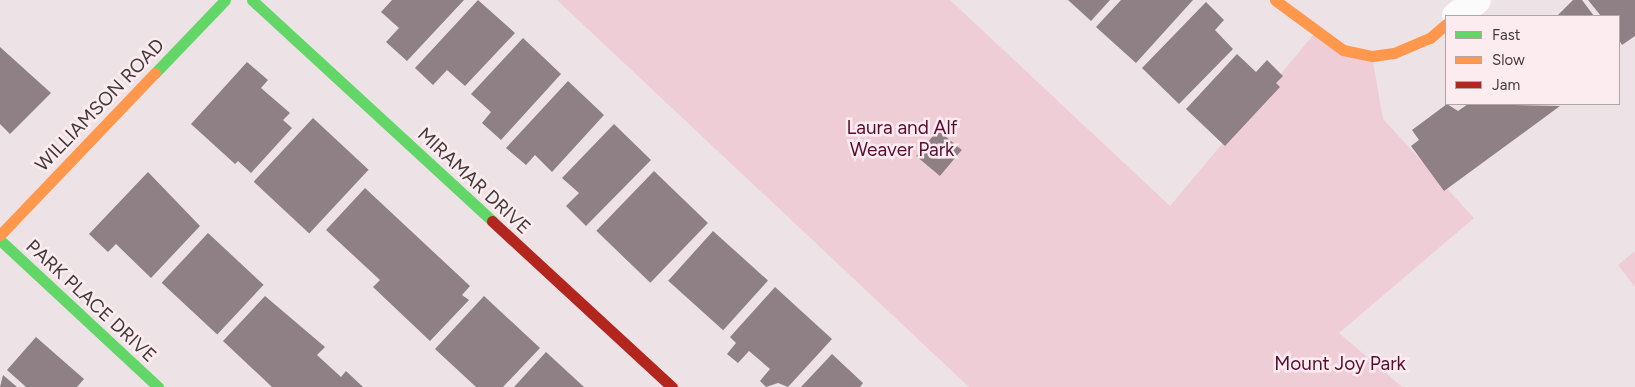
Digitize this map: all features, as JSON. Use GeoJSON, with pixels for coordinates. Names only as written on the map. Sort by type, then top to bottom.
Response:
{"type":"FeatureCollection","features":[{"type":"Feature","properties":{"kind":"street","name":"WILLIAMSON ROAD"},"geometry":{"type":"LineString","coordinates":[[0,234],[226,0]]}},
{"type":"Feature","properties":{"kind":"street","name":"MIRAMAR DRIVE"},"geometry":{"type":"LineString","coordinates":[[252,0],[672,387]]}},
{"type":"Feature","properties":{"kind":"street"},"geometry":{"type":"LineString","coordinates":[[1275,0],[1315,34],[1343,50],[1372,56],[1394,53],[1430,38],[1445,25]]}},
{"type":"Feature","properties":{"kind":"street"},"geometry":{"type":"LineString","coordinates":[[1457,15],[1477,0]]}},
{"type":"Feature","properties":{"kind":"street","name":"PARK PLACE DRIVE"},"geometry":{"type":"LineString","coordinates":[[0,240],[158,387]]}},
{"type":"Feature","properties":{"kind":"green space","name":"Laura and Alf Weaver Park"},"geometry":{"type":"Polygon","coordinates":[[[557,0],[950,0],[1170,206],[1315,33],[1372,56],[1383,119],[1474,218],[1339,333],[1402,387],[969,387],[557,0]]]}},
{"type":"Feature","properties":{"kind":"green space"},"geometry":{"type":"Polygon","coordinates":[[[1635,251],[1635,287],[1618,265],[1635,251]]]}},
{"type":"Feature","properties":{"kind":"building"},"geometry":{"type":"Polygon","coordinates":[[[392,0],[464,0],[407,61],[386,42],[399,28],[381,12],[392,0]]]}},
{"type":"Feature","properties":{"kind":"building"},"geometry":{"type":"Polygon","coordinates":[[[478,0],[515,33],[465,86],[447,70],[433,85],[415,68],[478,0]]]}},
{"type":"Feature","properties":{"kind":"building"},"geometry":{"type":"Polygon","coordinates":[[[1068,0],[1110,0],[1091,21],[1068,0]]]}},
{"type":"Feature","properties":{"kind":"building"},"geometry":{"type":"Polygon","coordinates":[[[1121,0],[1193,0],[1136,63],[1096,27],[1121,0]]]}},
{"type":"Feature","properties":{"kind":"building"},"geometry":{"type":"Polygon","coordinates":[[[1573,0],[1582,0],[1593,15],[1558,15],[1573,0]]]}},
{"type":"Feature","properties":{"kind":"building"},"geometry":{"type":"Polygon","coordinates":[[[1588,0],[1635,0],[1635,36],[1622,45],[1620,42],[1620,15],[1600,15],[1588,0]]]}},
{"type":"Feature","properties":{"kind":"building"},"geometry":{"type":"Polygon","coordinates":[[[1206,2],[1224,20],[1215,30],[1233,49],[1179,104],[1142,68],[1206,2]]]}},
{"type":"Feature","properties":{"kind":"building"},"geometry":{"type":"Polygon","coordinates":[[[523,38],[561,74],[501,140],[482,123],[491,112],[471,94],[523,38]]]}},
{"type":"Feature","properties":{"kind":"building"},"geometry":{"type":"Polygon","coordinates":[[[0,47],[51,93],[10,134],[0,124],[0,47]]]}},
{"type":"Feature","properties":{"kind":"building"},"geometry":{"type":"Polygon","coordinates":[[[1237,54],[1256,72],[1267,60],[1283,76],[1276,83],[1280,87],[1225,146],[1186,109],[1237,54]]]}},
{"type":"Feature","properties":{"kind":"building"},"geometry":{"type":"Polygon","coordinates":[[[247,62],[268,80],[261,88],[290,113],[283,120],[292,128],[251,173],[238,161],[235,164],[191,124],[247,62]]]}},
{"type":"Feature","properties":{"kind":"building"},"geometry":{"type":"Polygon","coordinates":[[[568,81],[604,115],[552,172],[535,155],[526,165],[506,148],[568,81]]]}},
{"type":"Feature","properties":{"kind":"building"},"geometry":{"type":"Polygon","coordinates":[[[1446,105],[1458,111],[1467,105],[1560,106],[1444,191],[1411,146],[1419,140],[1412,130],[1446,105]]]}},
{"type":"Feature","properties":{"kind":"building"},"geometry":{"type":"Polygon","coordinates":[[[313,118],[369,170],[309,233],[254,182],[313,118]]]}},
{"type":"Feature","properties":{"kind":"building"},"geometry":{"type":"Polygon","coordinates":[[[614,124],[651,160],[586,226],[566,206],[579,193],[562,178],[614,124]]]}},
{"type":"Feature","properties":{"kind":"building"},"geometry":{"type":"Polygon","coordinates":[[[938,130],[962,150],[940,176],[916,156],[938,130]]]}},
{"type":"Feature","properties":{"kind":"building"},"geometry":{"type":"Polygon","coordinates":[[[654,171],[708,223],[650,283],[596,231],[654,171]]]}},
{"type":"Feature","properties":{"kind":"building"},"geometry":{"type":"Polygon","coordinates":[[[148,172],[200,226],[151,278],[116,244],[108,252],[89,234],[148,172]]]}},
{"type":"Feature","properties":{"kind":"building"},"geometry":{"type":"Polygon","coordinates":[[[365,188],[470,286],[462,295],[469,300],[430,341],[373,287],[380,280],[326,230],[365,188]]]}},
{"type":"Feature","properties":{"kind":"building"},"geometry":{"type":"Polygon","coordinates":[[[713,231],[768,281],[723,330],[668,281],[713,231]]]}},
{"type":"Feature","properties":{"kind":"building"},"geometry":{"type":"Polygon","coordinates":[[[208,233],[264,285],[217,335],[162,283],[208,233]]]}},
{"type":"Feature","properties":{"kind":"building"},"geometry":{"type":"Polygon","coordinates":[[[775,287],[832,339],[788,387],[778,383],[766,387],[760,381],[770,369],[749,351],[738,363],[727,354],[736,343],[730,337],[775,287]]]}},
{"type":"Feature","properties":{"kind":"building"},"geometry":{"type":"Polygon","coordinates":[[[265,296],[325,347],[317,355],[341,377],[346,371],[363,387],[272,387],[223,341],[265,296]]]}},
{"type":"Feature","properties":{"kind":"building"},"geometry":{"type":"Polygon","coordinates":[[[484,296],[540,348],[503,387],[476,387],[435,349],[484,296]]]}},
{"type":"Feature","properties":{"kind":"building"},"geometry":{"type":"Polygon","coordinates":[[[36,337],[84,379],[77,387],[26,387],[7,370],[36,337]]]}},
{"type":"Feature","properties":{"kind":"building"},"geometry":{"type":"Polygon","coordinates":[[[546,352],[584,387],[514,387],[546,352]]]}},
{"type":"Feature","properties":{"kind":"building"},"geometry":{"type":"Polygon","coordinates":[[[832,354],[863,383],[860,387],[801,387],[832,354]]]}},
{"type":"Feature","properties":{"kind":"building"},"geometry":{"type":"Polygon","coordinates":[[[3,375],[17,387],[0,387],[3,375]]]}},
{"type":"Feature","properties":{"kind":"traffic: fast"},"geometry":{"type":"LineString","coordinates":[[155,73],[225,0]]}},
{"type":"Feature","properties":{"kind":"traffic: fast"},"geometry":{"type":"LineString","coordinates":[[252,0],[492,221]]}},
{"type":"Feature","properties":{"kind":"traffic: fast"},"geometry":{"type":"LineString","coordinates":[[0,240],[158,387]]}},
{"type":"Feature","properties":{"kind":"traffic: slow"},"geometry":{"type":"LineString","coordinates":[[1275,0],[1343,50],[1372,56],[1394,53],[1430,38],[1445,25]]}},
{"type":"Feature","properties":{"kind":"traffic: slow"},"geometry":{"type":"LineString","coordinates":[[0,235],[155,73]]}},
{"type":"Feature","properties":{"kind":"traffic: jam"},"geometry":{"type":"LineString","coordinates":[[492,221],[672,387]]}},
{"type":"Feature","properties":{"kind":"park label","name":"Mount Joy Park"},"geometry":{"type":"Point","coordinates":[1340,364]}}]}
